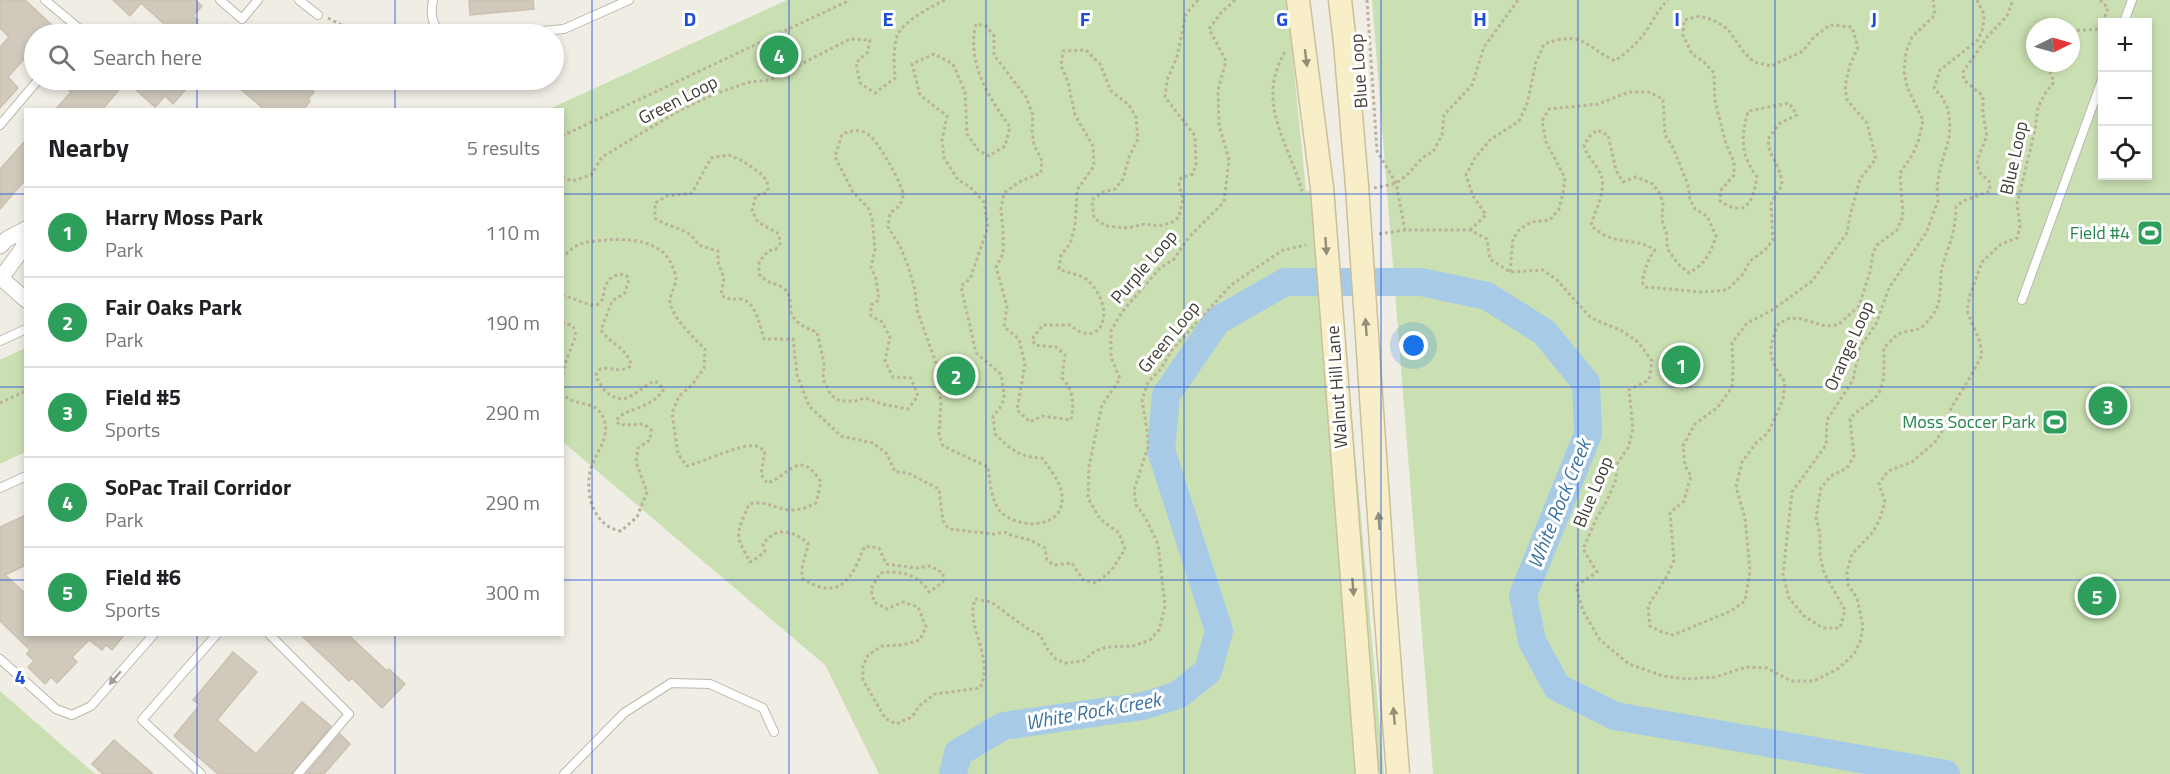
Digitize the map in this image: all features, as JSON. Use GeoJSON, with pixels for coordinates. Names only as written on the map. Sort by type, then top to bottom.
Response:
{"type":"FeatureCollection","features":[{"type":"Feature","properties":{"kind":"main road","name":"Walnut Hill Lane"},"geometry":{"type":"LineString","coordinates":[[1298,0],[1312,191],[1367,774]]}},
{"type":"Feature","properties":{"kind":"main road","name":"Walnut Hill Lane"},"geometry":{"type":"LineString","coordinates":[[1340,0],[1357,186],[1398,774]]}},
{"type":"Feature","properties":{"kind":"street"},"geometry":{"type":"LineString","coordinates":[[0,246],[7,239],[24,230]]}},
{"type":"Feature","properties":{"kind":"street"},"geometry":{"type":"LineString","coordinates":[[24,244],[0,277],[24,298]]}},
{"type":"Feature","properties":{"kind":"lane"},"geometry":{"type":"LineString","coordinates":[[45,0],[74,24]]}},
{"type":"Feature","properties":{"kind":"lane"},"geometry":{"type":"LineString","coordinates":[[220,0],[242,19],[258,0]]}},
{"type":"Feature","properties":{"kind":"lane"},"geometry":{"type":"LineString","coordinates":[[299,0],[318,15]]}},
{"type":"Feature","properties":{"kind":"lane"},"geometry":{"type":"LineString","coordinates":[[433,0],[431,8],[433,24]]}},
{"type":"Feature","properties":{"kind":"lane"},"geometry":{"type":"LineString","coordinates":[[564,29],[629,0]]}},
{"type":"Feature","properties":{"kind":"lane"},"geometry":{"type":"LineString","coordinates":[[2125,18],[2132,0]]}},
{"type":"Feature","properties":{"kind":"lane"},"geometry":{"type":"LineString","coordinates":[[0,125],[30,90]]}},
{"type":"Feature","properties":{"kind":"lane"},"geometry":{"type":"LineString","coordinates":[[2022,300],[2098,94]]}},
{"type":"Feature","properties":{"kind":"lane"},"geometry":{"type":"LineString","coordinates":[[0,341],[24,330]]}},
{"type":"Feature","properties":{"kind":"lane"},"geometry":{"type":"LineString","coordinates":[[0,488],[24,477]]}},
{"type":"Feature","properties":{"kind":"lane"},"geometry":{"type":"LineString","coordinates":[[0,659],[56,709],[72,715],[91,706],[152,636]]}},
{"type":"Feature","properties":{"kind":"lane"},"geometry":{"type":"LineString","coordinates":[[201,774],[142,720],[215,636]]}},
{"type":"Feature","properties":{"kind":"lane"},"geometry":{"type":"LineString","coordinates":[[271,636],[349,714],[298,774]]}},
{"type":"Feature","properties":{"kind":"lane"},"geometry":{"type":"LineString","coordinates":[[564,774],[624,712],[671,683],[710,684],[763,708],[774,732]]}},
{"type":"Feature","properties":{"kind":"path"},"geometry":{"type":"LineString","coordinates":[[564,135],[850,0]]}},
{"type":"Feature","properties":{"kind":"path","name":"Green Loop"},"geometry":{"type":"LineString","coordinates":[[564,178],[572,181],[591,175],[602,158],[680,110],[717,93],[750,82],[770,80],[850,39],[870,40],[867,53],[856,63],[860,83],[875,93],[895,78],[897,34],[914,18],[945,0]]}},
{"type":"Feature","properties":{"kind":"path","name":"Purple Loop"},"geometry":{"type":"LineString","coordinates":[[1198,0],[1186,14],[1176,57],[1167,80],[1165,97],[1195,136],[1196,151],[1193,174],[1181,178],[1179,184],[1184,199],[1179,217],[1171,224],[1145,224],[1128,228],[1106,226],[1094,218],[1092,200],[1102,192],[1115,189],[1123,179],[1129,157],[1138,139],[1136,117],[1129,105],[1111,91],[1100,64],[1086,51],[1062,51],[1061,66],[1068,82],[1075,115],[1092,146],[1094,166],[1077,190],[1075,226],[1071,244],[1061,255],[1059,269],[1084,277],[1099,293],[1104,305],[1104,319],[1098,330],[1089,334],[1078,332],[1070,325],[1043,325],[1032,339],[1035,345],[1056,347],[1065,355],[1062,378],[1070,389],[1074,407],[1071,420],[1042,416],[1030,422],[1017,410],[1024,364],[1019,339],[1004,327],[1007,306],[996,267],[1003,254],[1001,208],[1004,193],[1019,182],[1041,173],[1042,161],[1034,145],[1033,115],[1026,97],[994,55],[994,36],[986,26],[975,24],[973,37],[982,85],[1010,126],[1005,146],[990,156],[978,150],[967,134],[965,92],[953,64],[934,54],[912,64],[920,95],[947,116],[942,140],[944,158],[958,180],[970,187],[984,202],[988,227],[970,279],[961,286],[976,352],[1001,374],[1004,399],[1002,407],[993,416],[994,434],[1024,458],[1042,459],[1055,475],[1062,496],[1059,510],[1050,520],[1034,526],[1017,522],[1001,512],[996,502],[988,467],[943,446],[939,435],[941,403],[937,366],[917,310],[915,290],[909,269],[900,246],[888,226],[890,213],[899,206],[903,194],[891,163],[870,135],[855,130],[842,134],[836,157],[853,192],[869,209],[872,218],[875,249],[871,268],[876,279],[879,300],[871,305],[871,316],[882,322],[890,337],[885,361],[893,377],[911,378],[918,396],[908,409],[865,398],[840,401],[831,395],[823,379],[824,363],[817,332],[802,327],[791,315],[789,295],[784,288],[768,283],[759,274],[759,262],[768,251],[776,249],[780,244],[779,234],[758,222],[752,211],[756,195],[768,191],[767,181],[761,174],[743,161],[729,155],[711,158],[692,193],[667,196],[655,203],[655,218],[666,226],[677,227],[694,237],[698,245],[718,251],[718,262],[724,278],[721,295],[730,300],[742,299],[753,307],[764,339],[793,339],[797,375],[809,406],[841,436],[873,443],[887,454],[895,472],[908,473],[939,489],[943,521],[949,529],[994,534],[1005,532],[1030,540],[1045,548],[1047,560],[1053,565],[1072,563],[1083,580],[1096,583],[1111,572],[1125,549],[1119,533],[1100,519],[1088,498],[1089,466],[1102,405],[1120,379],[1111,357],[1111,331],[1122,312],[1152,277],[1173,259],[1189,237],[1224,202],[1229,160],[1219,125],[1218,90],[1226,61],[1209,29],[1235,0]]}},
{"type":"Feature","properties":{"kind":"path","name":"Blue Loop"},"geometry":{"type":"LineString","coordinates":[[1367,0],[1377,151],[1396,183],[1405,230],[1470,230]]}},
{"type":"Feature","properties":{"kind":"path"},"geometry":{"type":"LineString","coordinates":[[1396,183],[1424,155],[1433,152],[1442,135],[1444,115],[1472,85],[1484,48],[1518,0]]}},
{"type":"Feature","properties":{"kind":"path"},"geometry":{"type":"LineString","coordinates":[[1510,272],[1490,259],[1487,239],[1470,230],[1485,215],[1473,196],[1466,175],[1474,158],[1490,140],[1519,121],[1527,104],[1536,62],[1544,44],[1558,39],[1574,38],[1592,45],[1601,54],[1615,60],[1629,51],[1645,33],[1660,7],[1668,0]]}},
{"type":"Feature","properties":{"kind":"path","name":"Orange Loop"},"geometry":{"type":"LineString","coordinates":[[1510,272],[1513,239],[1519,230],[1531,222],[1550,220],[1559,209],[1565,178],[1546,142],[1542,122],[1549,109],[1598,104],[1629,92],[1648,92],[1663,99],[1665,135],[1688,185],[1690,200],[1695,209],[1707,216],[1716,236],[1711,253],[1700,267],[1689,273],[1678,264],[1667,248],[1667,235],[1662,220],[1663,203],[1653,184],[1636,177],[1623,182],[1616,170],[1608,135],[1597,130],[1584,145],[1585,152],[1602,178],[1601,194],[1592,225],[1599,233],[1611,240],[1635,242],[1655,250],[1648,259],[1645,270],[1642,282],[1645,287],[1703,292],[1727,290],[1743,273],[1750,261],[1765,250],[1773,240],[1771,204],[1782,186],[1782,173],[1768,149],[1768,139],[1780,123],[1797,115],[1789,104],[1748,111],[1744,125],[1743,151],[1748,165],[1757,177],[1753,198],[1743,208],[1731,209],[1720,201],[1721,190],[1734,175],[1734,162],[1719,119],[1715,101],[1714,73],[1692,54],[1683,35],[1684,20],[1700,16],[1713,20],[1728,29],[1743,51],[1754,62],[1771,66],[1803,51],[1814,37],[1830,25],[1852,27],[1858,47],[1850,65],[1845,86],[1847,100],[1867,123],[1876,159],[1860,179],[1847,233],[1812,281],[1771,311],[1746,323],[1732,343],[1731,387],[1718,407],[1695,424],[1683,446],[1685,466],[1691,476],[1684,501],[1670,513],[1674,560],[1648,606],[1650,626],[1673,635],[1731,611],[1744,601],[1750,571],[1744,518],[1736,487],[1742,462],[1757,442],[1768,433],[1784,390],[1785,382],[1773,365],[1770,350],[1774,333],[1779,322],[1790,318],[1825,326],[1838,325],[1859,306],[1877,245],[1897,230],[1903,216],[1900,172],[1913,154],[1923,120],[1905,79],[1906,52],[1912,37],[1935,15],[1933,0]]}},
{"type":"Feature","properties":{"kind":"path","name":"Orange Loop"},"geometry":{"type":"LineString","coordinates":[[1977,0],[1983,14],[1983,28],[1978,40],[1940,70],[1934,88],[1948,109],[1950,123],[1949,139],[1937,186],[1938,201],[1926,234],[1889,288],[1876,324],[1860,347],[1853,380],[1827,420],[1826,445],[1792,492],[1783,575],[1789,598],[1804,616],[1823,628],[1840,628],[1845,610],[1824,573],[1820,556],[1820,534],[1816,517],[1821,488],[1831,476],[1846,468],[1854,456],[1850,419],[1882,388],[1884,348],[1898,334],[1921,328],[1934,316],[1940,300],[1943,263],[1955,228],[1956,207],[1963,201],[1990,191],[1989,181],[1979,172],[1977,160],[1987,136],[1983,96],[1964,80],[1963,72],[1988,36],[2007,16],[2013,0]]}},
{"type":"Feature","properties":{"kind":"path"},"geometry":{"type":"LineString","coordinates":[[2100,0],[2108,8],[2105,18]]}},
{"type":"Feature","properties":{"kind":"path"},"geometry":{"type":"LineString","coordinates":[[318,15],[326,16],[341,24]]}},
{"type":"Feature","properties":{"kind":"path"},"geometry":{"type":"LineString","coordinates":[[2080,30],[2098,29]]}},
{"type":"Feature","properties":{"kind":"path"},"geometry":{"type":"LineString","coordinates":[[1289,45],[1278,64],[1272,83],[1272,108],[1312,191]]}},
{"type":"Feature","properties":{"kind":"path","name":"Blue Loop"},"geometry":{"type":"LineString","coordinates":[[1510,272],[1543,270],[1557,280],[1591,318],[1622,331],[1638,342],[1652,361],[1649,380],[1629,390],[1633,429],[1628,448],[1617,465],[1616,478],[1607,501],[1583,549],[1597,572],[1576,586],[1583,610],[1600,640],[1629,664],[1663,676],[1686,679],[1716,676],[1746,667],[1767,668],[1791,681],[1814,681],[1839,668],[1854,654],[1860,642],[1863,627],[1857,598],[1848,585],[1847,572],[1852,554],[1873,532],[1879,521],[1884,502],[1879,484],[1888,471],[1912,462],[1936,441],[1951,408],[1982,355],[1980,342],[1967,311],[1970,295],[1982,262],[2001,244],[2017,238],[2020,226],[2017,204],[2036,130],[2038,107],[2054,82],[2050,72]]}},
{"type":"Feature","properties":{"kind":"path","name":"Green Loop"},"geometry":{"type":"LineString","coordinates":[[564,256],[580,242],[637,240],[656,248],[669,258],[677,277],[670,301],[676,316],[705,349],[704,368],[692,385],[679,396],[672,413],[678,454],[687,466],[738,448],[756,446],[765,451],[761,474],[767,483],[778,479],[786,470],[796,466],[807,467],[815,472],[821,482],[816,503],[804,508],[786,510],[760,501],[749,504],[738,528],[739,542],[750,562],[765,550],[763,544],[770,535],[788,532],[808,543],[800,570],[803,579],[827,590],[838,588],[848,579],[856,568],[865,546],[879,548],[886,564],[916,568],[930,566],[943,573],[943,582],[929,592],[915,577],[891,572],[880,573],[871,589],[874,602],[888,609],[903,602],[918,607],[926,627],[920,640],[882,646],[868,655],[863,666],[863,680],[885,718],[896,724],[912,717],[920,705],[934,694],[980,688],[985,679],[985,667],[971,611],[975,599],[991,602],[1040,635],[1056,659],[1065,663],[1083,661],[1095,651],[1107,647],[1133,646],[1142,643],[1150,640],[1159,630],[1165,606],[1158,544],[1145,517],[1136,505],[1134,490],[1148,447],[1142,400],[1148,382],[1160,370],[1172,350],[1231,285],[1283,250],[1306,246],[1307,237]]}},
{"type":"Feature","properties":{"kind":"path"},"geometry":{"type":"LineString","coordinates":[[564,296],[597,305],[603,299],[604,290],[611,277],[618,274],[626,276],[629,279],[625,293],[612,301],[601,330],[605,337],[620,348],[630,360],[631,366],[616,371],[606,367],[600,369],[596,375],[600,387],[619,399],[628,398],[645,384],[655,381],[664,389],[658,399],[624,413],[616,421],[620,425],[644,424],[651,430],[650,440],[638,448],[636,462],[646,492],[637,517],[621,531],[611,529],[599,520],[590,497],[590,472],[605,433],[601,413],[592,405],[582,404],[564,396]]}},
{"type":"Feature","properties":{"kind":"path"},"geometry":{"type":"LineString","coordinates":[[564,323],[573,326],[576,335],[564,369]]}},
{"type":"Feature","properties":{"kind":"path"},"geometry":{"type":"LineString","coordinates":[[0,403],[24,392]]}},
{"type":"Feature","properties":{"kind":"green space"},"geometry":{"type":"Polygon","coordinates":[[[787,0],[1287,0],[1306,191],[1335,193],[1343,317],[1384,774],[879,774],[825,665],[564,443],[564,108],[551,108],[787,0]]]}},
{"type":"Feature","properties":{"kind":"green space"},"geometry":{"type":"Polygon","coordinates":[[[1372,0],[2170,0],[2170,774],[1433,774],[1372,0]]]}},
{"type":"Feature","properties":{"kind":"green space"},"geometry":{"type":"Polygon","coordinates":[[[24,348],[24,452],[0,464],[0,360],[24,348]]]}},
{"type":"Feature","properties":{"kind":"green space"},"geometry":{"type":"Polygon","coordinates":[[[0,691],[95,774],[0,774],[0,691]]]}},
{"type":"Feature","properties":{"kind":"building"},"geometry":{"type":"Polygon","coordinates":[[[0,0],[25,0],[51,24],[24,24],[24,59],[8,77],[18,88],[0,108],[0,47],[9,37],[0,28],[0,0]]]}},
{"type":"Feature","properties":{"kind":"building"},"geometry":{"type":"Polygon","coordinates":[[[113,0],[195,0],[202,6],[193,16],[198,20],[196,22],[198,24],[164,24],[141,3],[130,16],[113,0]]]}},
{"type":"Feature","properties":{"kind":"building"},"geometry":{"type":"Polygon","coordinates":[[[469,0],[533,0],[534,9],[470,15],[469,0]]]}},
{"type":"Feature","properties":{"kind":"building"},"geometry":{"type":"Polygon","coordinates":[[[69,90],[119,90],[104,108],[57,108],[71,92],[69,90]]]}},
{"type":"Feature","properties":{"kind":"building"},"geometry":{"type":"Polygon","coordinates":[[[136,90],[185,90],[173,104],[165,96],[155,107],[136,90]]]}},
{"type":"Feature","properties":{"kind":"building"},"geometry":{"type":"Polygon","coordinates":[[[242,90],[312,90],[314,92],[305,108],[263,108],[242,90]]]}},
{"type":"Feature","properties":{"kind":"building"},"geometry":{"type":"Polygon","coordinates":[[[24,142],[24,181],[0,209],[0,169],[24,142]]]}},
{"type":"Feature","properties":{"kind":"building"},"geometry":{"type":"Polygon","coordinates":[[[24,516],[24,566],[5,575],[24,592],[24,636],[123,636],[112,650],[106,645],[102,650],[89,640],[72,657],[77,662],[57,683],[51,677],[45,684],[28,667],[34,661],[27,654],[30,650],[0,621],[0,527],[24,516]]]}},
{"type":"Feature","properties":{"kind":"building"},"geometry":{"type":"Polygon","coordinates":[[[302,636],[349,636],[387,671],[389,669],[405,684],[382,708],[352,678],[349,681],[302,636]]]}},
{"type":"Feature","properties":{"kind":"building"},"geometry":{"type":"Polygon","coordinates":[[[233,652],[257,672],[217,720],[256,754],[302,702],[331,726],[292,774],[218,774],[174,736],[200,705],[193,700],[233,652]]]}},
{"type":"Feature","properties":{"kind":"building"},"geometry":{"type":"Polygon","coordinates":[[[340,734],[350,744],[324,774],[306,774],[340,734]]]}},
{"type":"Feature","properties":{"kind":"building"},"geometry":{"type":"Polygon","coordinates":[[[114,740],[153,774],[103,774],[92,764],[114,740]]]}},
{"type":"Feature","properties":{"kind":"waterway","name":"White Rock Creek"},"geometry":{"type":"LineString","coordinates":[[953,774],[958,753],[1003,726],[1143,706],[1178,695],[1208,671],[1219,631],[1161,450],[1166,395],[1217,321],[1285,282],[1421,282],[1487,296],[1544,332],[1586,383],[1588,434],[1523,595],[1532,641],[1557,687],[1615,716],[1946,774]]}},
{"type":"Feature","properties":{"kind":"place","name":"SoPac Trail Corridor"},"geometry":{"type":"Point","coordinates":[779,55]}},
{"type":"Feature","properties":{"kind":"place","name":"Field #4"},"geometry":{"type":"Point","coordinates":[2150,233]}},
{"type":"Feature","properties":{"kind":"place","name":"Harry Moss Park"},"geometry":{"type":"Point","coordinates":[1681,365]}},
{"type":"Feature","properties":{"kind":"place","name":"Fair Oaks Park"},"geometry":{"type":"Point","coordinates":[956,376]}},
{"type":"Feature","properties":{"kind":"place","name":"Field #5"},"geometry":{"type":"Point","coordinates":[2108,406]}},
{"type":"Feature","properties":{"kind":"place","name":"Moss Soccer Park"},"geometry":{"type":"Point","coordinates":[2055,422]}},
{"type":"Feature","properties":{"kind":"place","name":"Field #6"},"geometry":{"type":"Point","coordinates":[2097,596]}}]}
